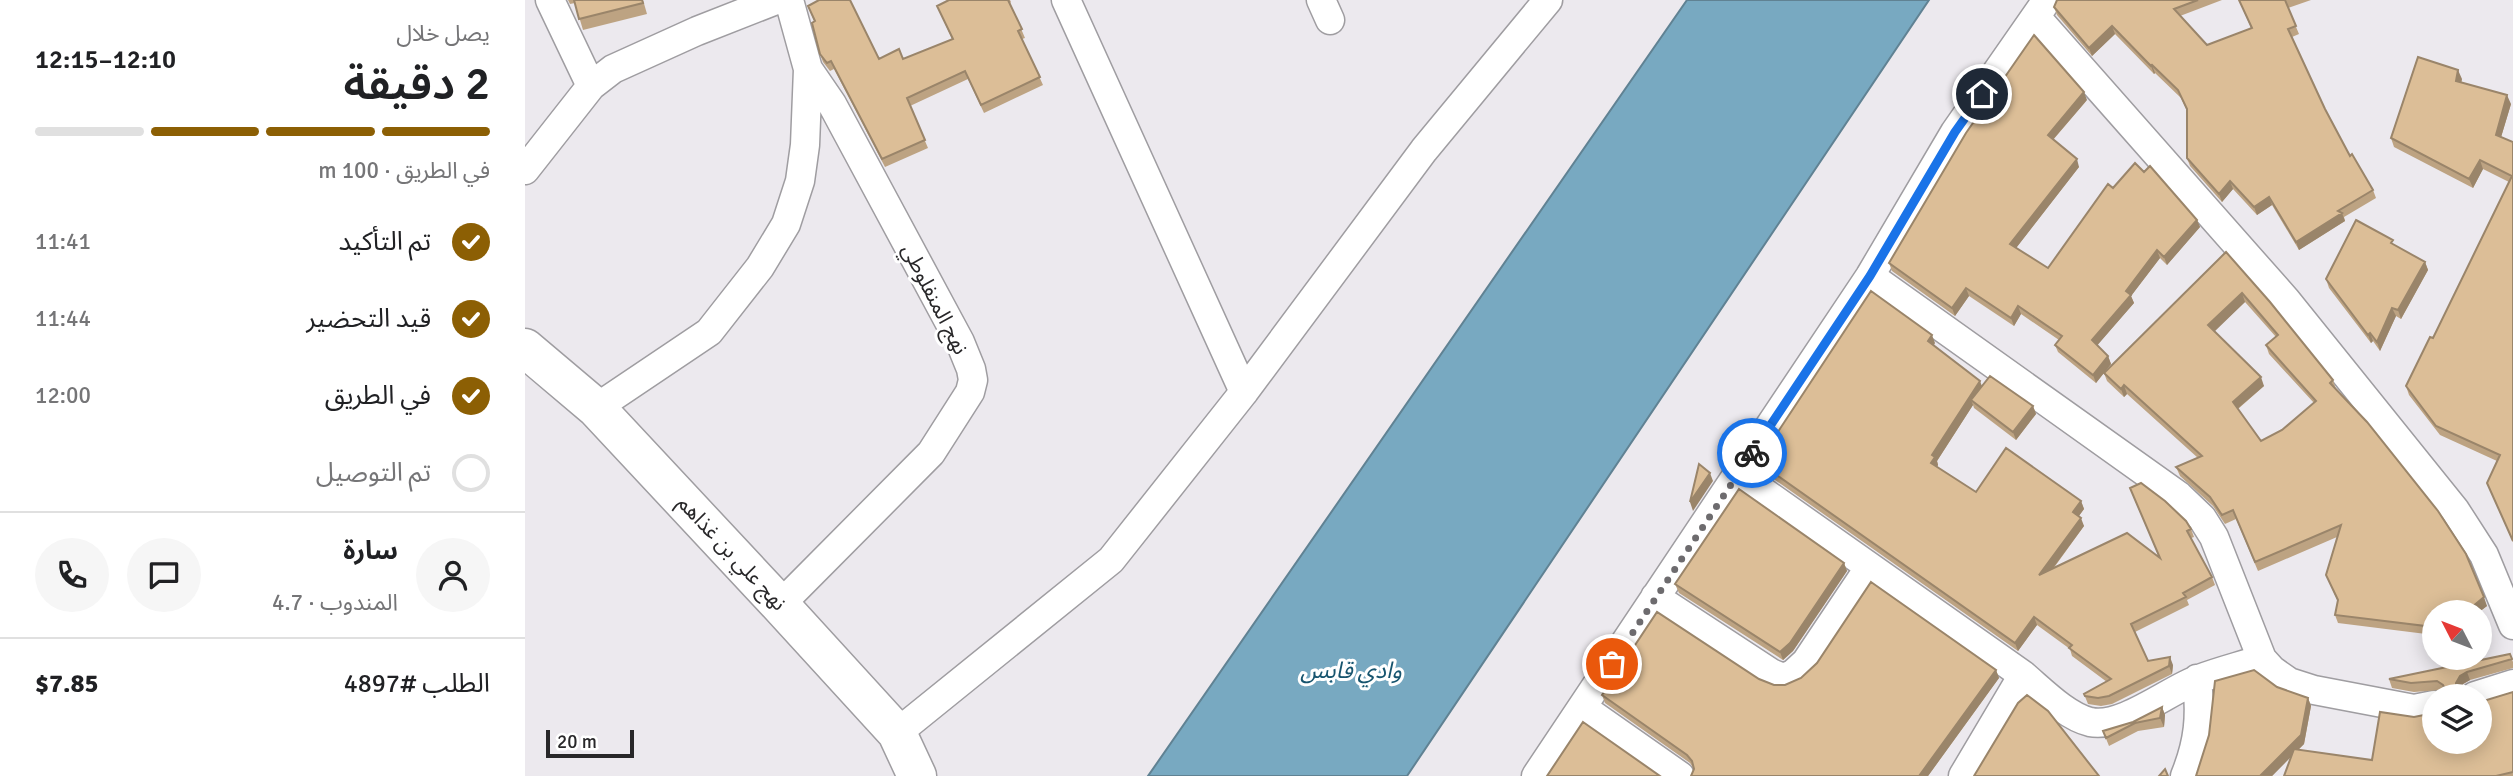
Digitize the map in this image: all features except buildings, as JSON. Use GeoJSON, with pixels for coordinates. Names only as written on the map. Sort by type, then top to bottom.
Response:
{"type":"FeatureCollection","features":[{"type":"Feature","properties":{"kind":"main road","name":"نهج علي بن غذاهم"},"geometry":{"type":"LineString","coordinates":[[525,348],[596,408],[780,605],[897,733],[917,776]]}},
{"type":"Feature","properties":{"kind":"street"},"geometry":{"type":"LineString","coordinates":[[550,0],[591,86]]}},
{"type":"Feature","properties":{"kind":"street"},"geometry":{"type":"LineString","coordinates":[[525,170],[591,86],[613,69],[776,0]]}},
{"type":"Feature","properties":{"kind":"street"},"geometry":{"type":"LineString","coordinates":[[596,408],[709,332],[760,267],[786,224],[800,181],[805,145],[808,69],[789,0]]}},
{"type":"Feature","properties":{"kind":"street"},"geometry":{"type":"LineString","coordinates":[[1066,0],[1244,392]]}},
{"type":"Feature","properties":{"kind":"street"},"geometry":{"type":"LineString","coordinates":[[897,733],[1111,560],[1244,392],[1424,150],[1548,0]]}},
{"type":"Feature","properties":{"kind":"street"},"geometry":{"type":"LineString","coordinates":[[1536,776],[1870,276],[1955,132],[2041,8],[2286,300],[2455,510],[2484,555],[2513,625]]}},
{"type":"Feature","properties":{"kind":"street","name":"نهج المنفلوطي"},"geometry":{"type":"LineString","coordinates":[[780,605],[932,453],[970,392],[973,380],[960,342],[832,104],[808,69]]}},
{"type":"Feature","properties":{"kind":"street"},"geometry":{"type":"LineString","coordinates":[[1870,276],[2179,496],[2202,518],[2214,537],[2262,659],[2271,670],[2289,682],[2314,690],[2414,709],[2422,707]]}},
{"type":"Feature","properties":{"kind":"street"},"geometry":{"type":"LineString","coordinates":[[1738,474],[1868,568],[2024,675],[2065,709],[2088,722],[2099,723],[2120,718],[2197,679],[2262,659]]}},
{"type":"Feature","properties":{"kind":"street"},"geometry":{"type":"LineString","coordinates":[[1655,597],[1771,673],[1783,678],[1793,674],[1806,662],[1868,568]]}},
{"type":"Feature","properties":{"kind":"street"},"geometry":{"type":"LineString","coordinates":[[1963,776],[2024,675]]}},
{"type":"Feature","properties":{"kind":"street"},"geometry":{"type":"LineString","coordinates":[[2185,776],[2194,753],[2201,712],[2197,679]]}},
{"type":"Feature","properties":{"kind":"street"},"geometry":{"type":"LineString","coordinates":[[2492,691],[2513,684]]}},
{"type":"Feature","properties":{"kind":"street"},"geometry":{"type":"LineString","coordinates":[[1583,708],[1679,776]]}},
{"type":"Feature","properties":{"kind":"water","name":"وادي قابس"},"geometry":{"type":"Polygon","coordinates":[[[1687,0],[1929,0],[1407,776],[1148,776],[1687,0]]]}},
{"type":"Feature","properties":{"kind":"way so far"},"geometry":{"type":"LineString","coordinates":[[1612,664],[1752,453]]}},
{"type":"Feature","properties":{"kind":"route"},"geometry":{"type":"LineString","coordinates":[[1752,453],[1870,276],[1955,132],[1982,94]]}}]}
